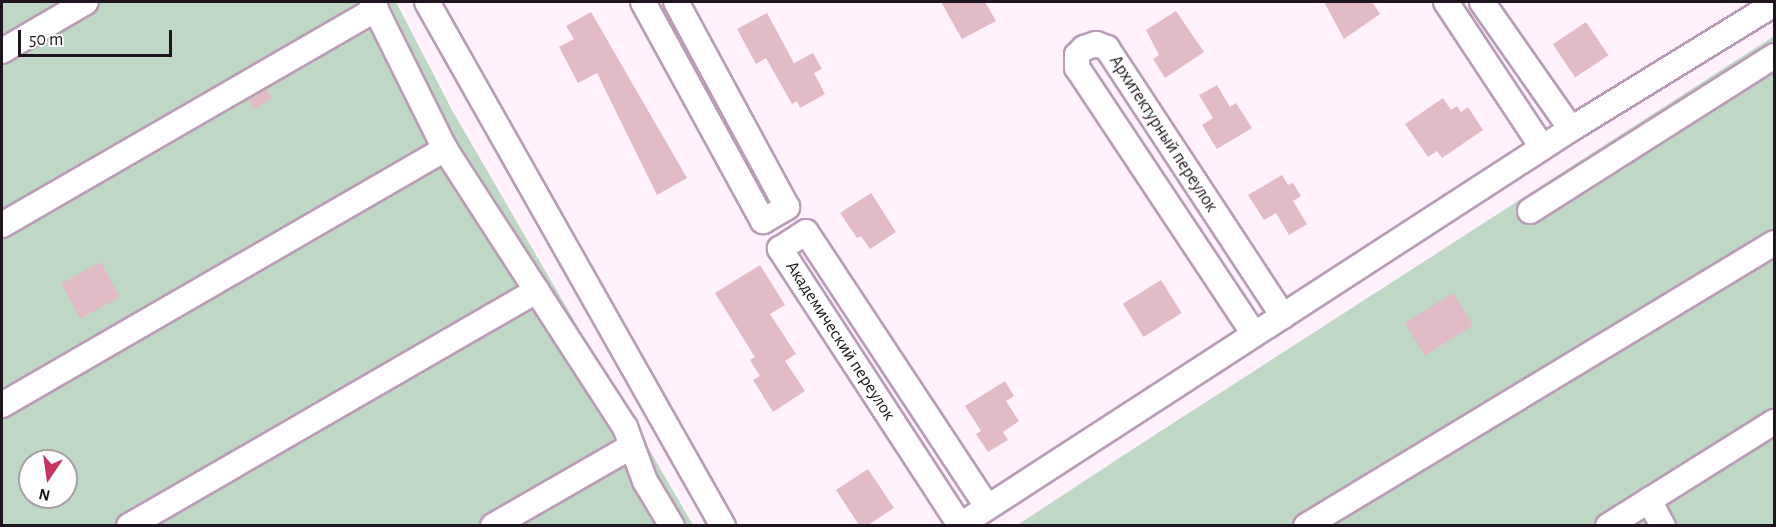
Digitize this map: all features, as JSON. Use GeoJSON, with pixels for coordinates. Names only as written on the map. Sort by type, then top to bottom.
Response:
{"type":"FeatureCollection","features":[{"type":"Feature","properties":{"kind":"street"},"geometry":{"type":"LineString","coordinates":[[2,51],[86,2]]}},
{"type":"Feature","properties":{"kind":"street"},"geometry":{"type":"LineString","coordinates":[[427,2],[723,525]]}},
{"type":"Feature","properties":{"kind":"street"},"geometry":{"type":"LineString","coordinates":[[643,2],[763,221],[787,207],[676,2]]}},
{"type":"Feature","properties":{"kind":"street"},"geometry":{"type":"LineString","coordinates":[[1446,2],[1542,147]]}},
{"type":"Feature","properties":{"kind":"street"},"geometry":{"type":"LineString","coordinates":[[1482,2],[1570,129]]}},
{"type":"Feature","properties":{"kind":"street"},"geometry":{"type":"LineString","coordinates":[[959,525],[1570,129],[1774,4]]}},
{"type":"Feature","properties":{"kind":"street"},"geometry":{"type":"LineString","coordinates":[[2,225],[374,5],[445,149],[625,427],[645,481],[672,525]]}},
{"type":"Feature","properties":{"kind":"street","name":"Архитектурный переулок"},"geometry":{"type":"LineString","coordinates":[[1254,334],[1077,68],[1077,55],[1084,48],[1096,44],[1107,48],[1283,316]]}},
{"type":"Feature","properties":{"kind":"street"},"geometry":{"type":"LineString","coordinates":[[1530,210],[1774,56]]}},
{"type":"Feature","properties":{"kind":"street"},"geometry":{"type":"LineString","coordinates":[[2,405],[445,149]]}},
{"type":"Feature","properties":{"kind":"street","name":"Академический переулок"},"geometry":{"type":"LineString","coordinates":[[959,525],[780,249],[806,232],[987,507]]}},
{"type":"Feature","properties":{"kind":"street"},"geometry":{"type":"LineString","coordinates":[[1306,525],[1774,243]]}},
{"type":"Feature","properties":{"kind":"street"},"geometry":{"type":"LineString","coordinates":[[129,525],[537,290]]}},
{"type":"Feature","properties":{"kind":"street"},"geometry":{"type":"LineString","coordinates":[[1608,525],[1774,422]]}},
{"type":"Feature","properties":{"kind":"street"},"geometry":{"type":"LineString","coordinates":[[493,525],[632,446]]}},
{"type":"Feature","properties":{"kind":"street"},"geometry":{"type":"LineString","coordinates":[[1649,500],[1663,525]]}},
{"type":"Feature","properties":{"kind":"green space"},"geometry":{"type":"Polygon","coordinates":[[[2,2],[396,2],[453,112],[693,525],[2,525],[2,2]]]}},
{"type":"Feature","properties":{"kind":"green space"},"geometry":{"type":"Polygon","coordinates":[[[1774,36],[1774,525],[1016,526],[1130,451],[1774,36]]]}},
{"type":"Feature","properties":{"kind":"building"},"geometry":{"type":"Polygon","coordinates":[[[941,2],[985,2],[996,21],[962,39],[941,2]]]}},
{"type":"Feature","properties":{"kind":"building"},"geometry":{"type":"Polygon","coordinates":[[[1324,2],[1372,2],[1380,14],[1344,39],[1324,2]]]}},
{"type":"Feature","properties":{"kind":"building"},"geometry":{"type":"Polygon","coordinates":[[[1176,11],[1204,52],[1165,78],[1153,59],[1159,55],[1146,30],[1176,11]]]}},
{"type":"Feature","properties":{"kind":"building"},"geometry":{"type":"Polygon","coordinates":[[[591,12],[687,178],[657,195],[597,73],[578,83],[559,47],[574,39],[566,26],[591,12]]]}},
{"type":"Feature","properties":{"kind":"building"},"geometry":{"type":"Polygon","coordinates":[[[767,13],[794,63],[813,53],[822,69],[814,73],[825,94],[800,108],[797,101],[792,104],[766,58],[756,64],[737,29],[767,13]]]}},
{"type":"Feature","properties":{"kind":"building"},"geometry":{"type":"Polygon","coordinates":[[[1586,22],[1608,55],[1575,78],[1553,44],[1586,22]]]}},
{"type":"Feature","properties":{"kind":"building"},"geometry":{"type":"Polygon","coordinates":[[[1217,85],[1230,107],[1236,103],[1252,128],[1217,149],[1202,125],[1213,118],[1199,95],[1217,85]]]}},
{"type":"Feature","properties":{"kind":"building"},"geometry":{"type":"Polygon","coordinates":[[[266,89],[272,98],[255,110],[249,101],[266,89]]]}},
{"type":"Feature","properties":{"kind":"building"},"geometry":{"type":"Polygon","coordinates":[[[1443,98],[1451,110],[1457,106],[1461,112],[1468,107],[1483,130],[1442,158],[1437,151],[1428,157],[1405,124],[1443,98]]]}},
{"type":"Feature","properties":{"kind":"building"},"geometry":{"type":"Polygon","coordinates":[[[1282,175],[1288,185],[1293,183],[1301,196],[1293,201],[1307,224],[1289,235],[1276,213],[1264,220],[1248,195],[1282,175]]]}},
{"type":"Feature","properties":{"kind":"building"},"geometry":{"type":"Polygon","coordinates":[[[871,193],[896,232],[870,249],[861,236],[857,238],[840,213],[871,193]]]}},
{"type":"Feature","properties":{"kind":"building"},"geometry":{"type":"Polygon","coordinates":[[[101,262],[120,297],[80,318],[61,283],[101,262]]]}},
{"type":"Feature","properties":{"kind":"building"},"geometry":{"type":"Polygon","coordinates":[[[760,265],[785,305],[770,314],[796,354],[785,361],[805,391],[773,412],[753,380],[760,376],[750,360],[755,357],[715,293],[760,265]]]}},
{"type":"Feature","properties":{"kind":"building"},"geometry":{"type":"Polygon","coordinates":[[[1161,280],[1182,313],[1144,337],[1123,304],[1161,280]]]}},
{"type":"Feature","properties":{"kind":"building"},"geometry":{"type":"Polygon","coordinates":[[[1453,293],[1473,325],[1425,355],[1405,323],[1453,293]]]}},
{"type":"Feature","properties":{"kind":"building"},"geometry":{"type":"Polygon","coordinates":[[[1005,381],[1014,396],[1006,401],[1019,421],[1003,432],[1008,440],[988,452],[976,434],[981,431],[965,406],[1005,381]]]}},
{"type":"Feature","properties":{"kind":"building"},"geometry":{"type":"Polygon","coordinates":[[[868,469],[894,508],[868,525],[859,525],[836,490],[868,469]]]}}]}
